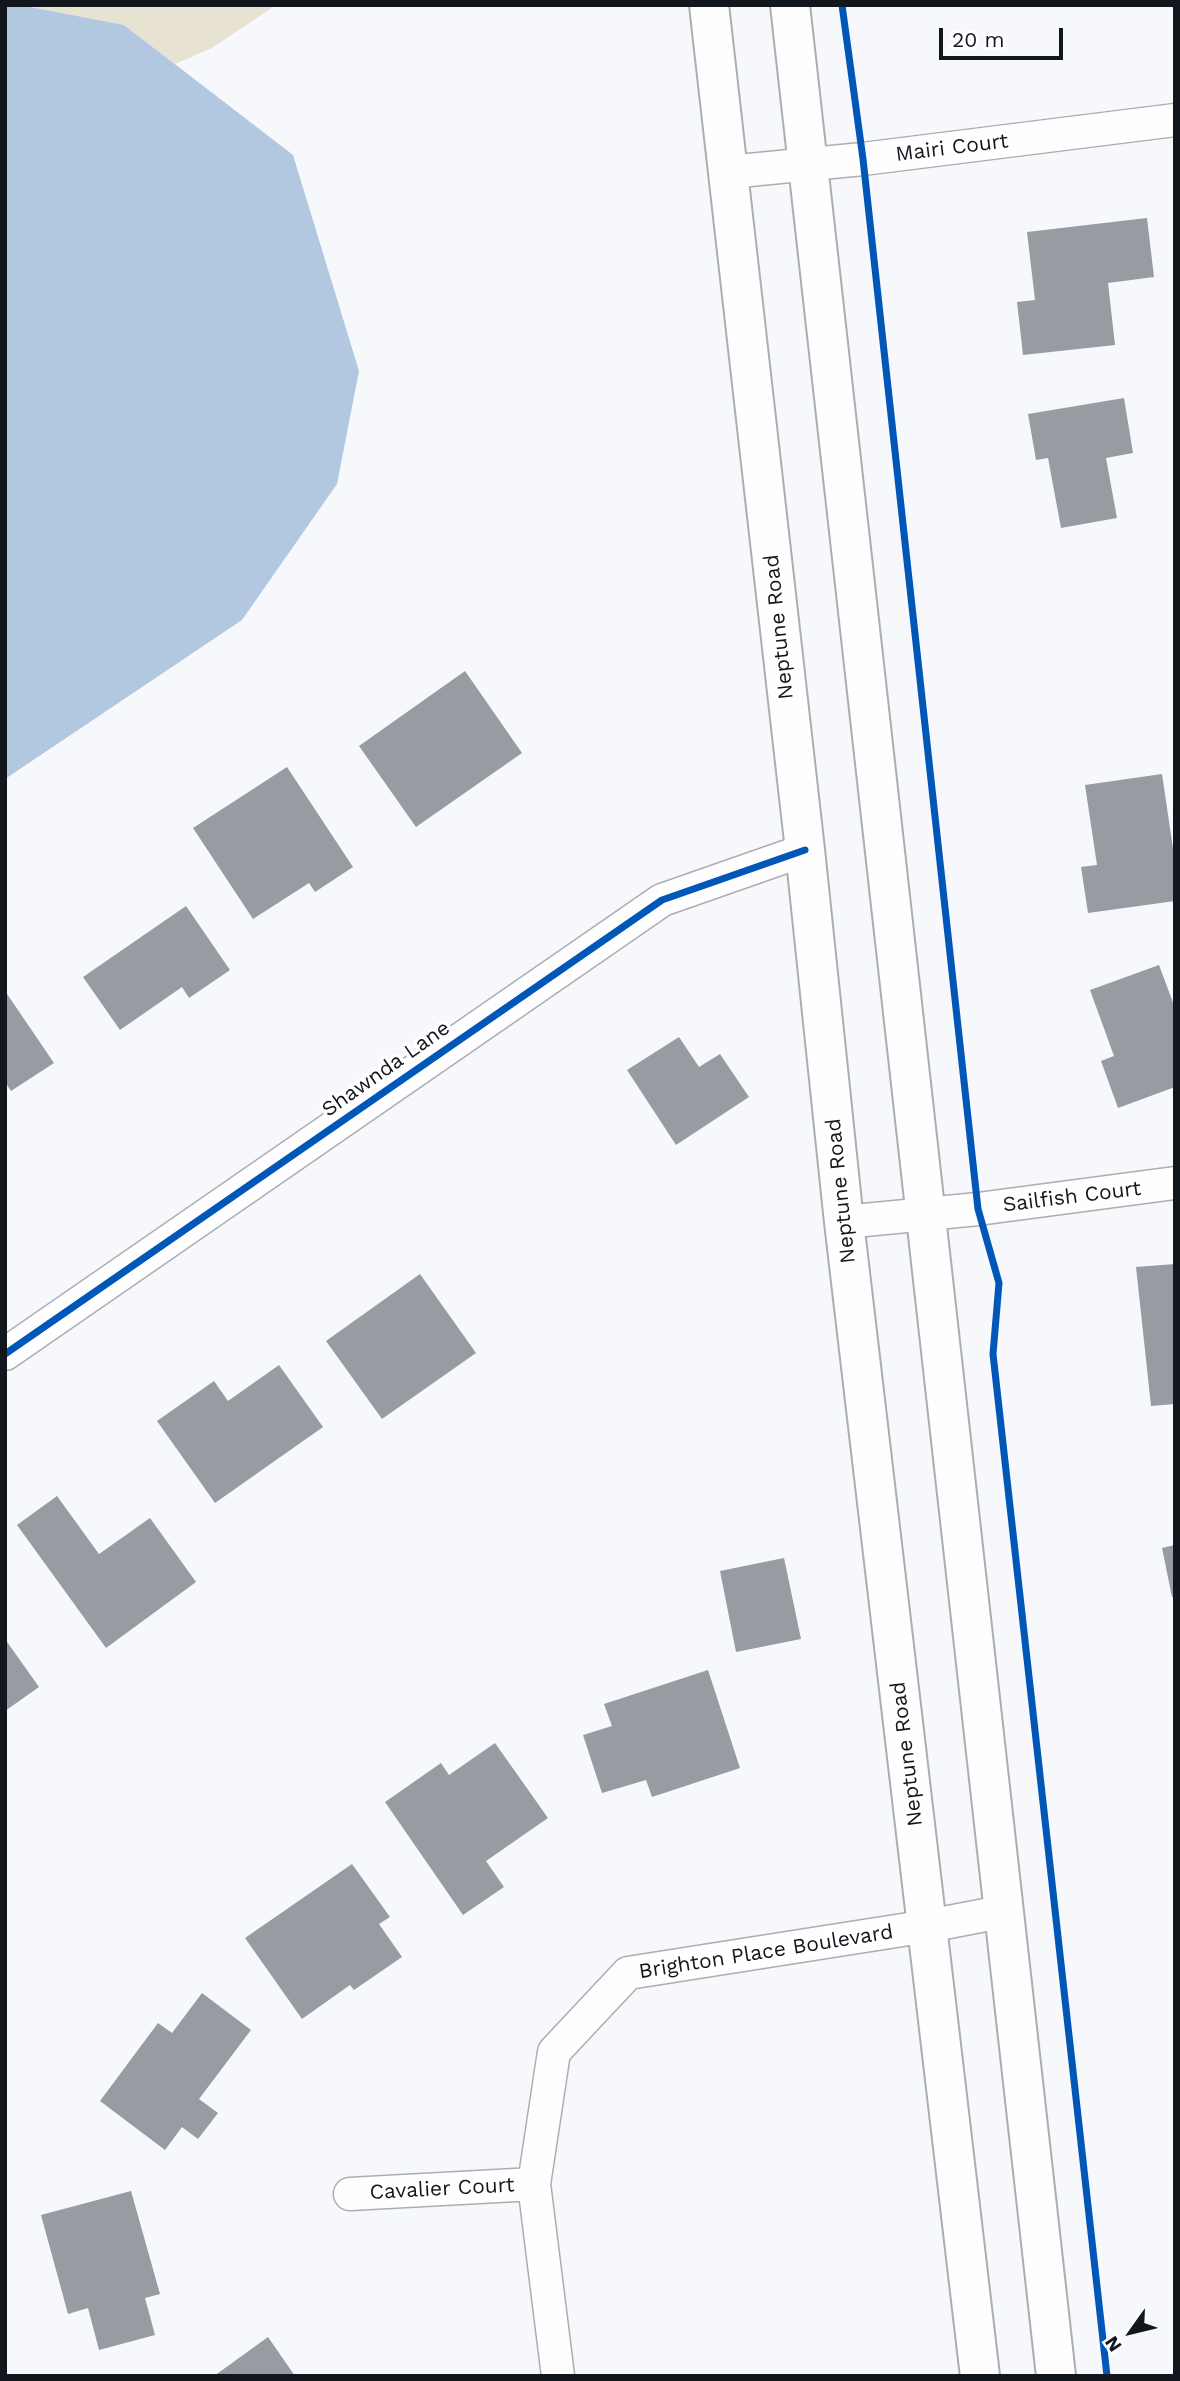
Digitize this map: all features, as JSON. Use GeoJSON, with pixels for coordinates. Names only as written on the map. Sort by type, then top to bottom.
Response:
{"type":"FeatureCollection","features":[{"type":"Feature","properties":{"kind":"main road","name":"Neptune Road"},"geometry":{"type":"LineString","coordinates":[[709,5],[805,850],[844,1222],[981,2376]]}},
{"type":"Feature","properties":{"kind":"main road"},"geometry":{"type":"LineString","coordinates":[[790,5],[1001,1912],[1056,2376]]}},
{"type":"Feature","properties":{"kind":"street","name":"Mairi Court"},"geometry":{"type":"LineString","coordinates":[[728,172],[1175,120]]}},
{"type":"Feature","properties":{"kind":"street","name":"Shawnda Lane"},"geometry":{"type":"LineString","coordinates":[[5,1354],[662,900],[805,850]]}},
{"type":"Feature","properties":{"kind":"street","name":"Sailfish Court"},"geometry":{"type":"LineString","coordinates":[[844,1222],[1175,1183]]}},
{"type":"Feature","properties":{"kind":"street","name":"Brighton Place Boulevard"},"geometry":{"type":"LineString","coordinates":[[558,2376],[534,2185],[554,2052],[628,1973],[1001,1912]]}},
{"type":"Feature","properties":{"kind":"street","name":"Cavalier Court"},"geometry":{"type":"LineString","coordinates":[[350,2194],[534,2185]]}},
{"type":"Feature","properties":{"kind":"shaded area"},"geometry":{"type":"Polygon","coordinates":[[[20,5],[276,5],[212,48],[175,64],[124,25],[20,5]]]}},
{"type":"Feature","properties":{"kind":"water"},"geometry":{"type":"Polygon","coordinates":[[[5,5],[20,5],[124,25],[293,155],[359,371],[337,484],[242,620],[5,779],[5,5]]]}},
{"type":"Feature","properties":{"kind":"building"},"geometry":{"type":"Polygon","coordinates":[[[1147,218],[1154,277],[1108,283],[1115,345],[1023,355],[1017,302],[1035,300],[1027,232],[1147,218]]]}},
{"type":"Feature","properties":{"kind":"building"},"geometry":{"type":"Polygon","coordinates":[[[1124,398],[1133,453],[1106,458],[1117,518],[1061,528],[1048,458],[1036,460],[1028,414],[1124,398]]]}},
{"type":"Feature","properties":{"kind":"building"},"geometry":{"type":"Polygon","coordinates":[[[465,671],[522,753],[416,827],[359,746],[465,671]]]}},
{"type":"Feature","properties":{"kind":"building"},"geometry":{"type":"Polygon","coordinates":[[[287,767],[353,867],[315,892],[309,883],[253,919],[193,828],[287,767]]]}},
{"type":"Feature","properties":{"kind":"building"},"geometry":{"type":"Polygon","coordinates":[[[1162,774],[1175,862],[1175,901],[1088,913],[1081,867],[1097,865],[1085,785],[1162,774]]]}},
{"type":"Feature","properties":{"kind":"building"},"geometry":{"type":"Polygon","coordinates":[[[186,906],[230,970],[189,998],[182,987],[120,1030],[83,977],[186,906]]]}},
{"type":"Feature","properties":{"kind":"building"},"geometry":{"type":"Polygon","coordinates":[[[1159,965],[1175,1008],[1175,1087],[1118,1108],[1101,1061],[1114,1056],[1090,990],[1159,965]]]}},
{"type":"Feature","properties":{"kind":"building"},"geometry":{"type":"Polygon","coordinates":[[[5,991],[54,1063],[11,1091],[5,1082],[5,991]]]}},
{"type":"Feature","properties":{"kind":"building"},"geometry":{"type":"Polygon","coordinates":[[[679,1037],[699,1067],[720,1054],[749,1097],[676,1145],[627,1070],[679,1037]]]}},
{"type":"Feature","properties":{"kind":"building"},"geometry":{"type":"Polygon","coordinates":[[[1175,1264],[1175,1404],[1151,1406],[1136,1267],[1175,1264]]]}},
{"type":"Feature","properties":{"kind":"building"},"geometry":{"type":"Polygon","coordinates":[[[420,1274],[476,1353],[382,1419],[326,1341],[420,1274]]]}},
{"type":"Feature","properties":{"kind":"building"},"geometry":{"type":"Polygon","coordinates":[[[279,1365],[323,1427],[215,1503],[157,1421],[214,1381],[228,1401],[279,1365]]]}},
{"type":"Feature","properties":{"kind":"building"},"geometry":{"type":"Polygon","coordinates":[[[57,1496],[99,1554],[150,1518],[196,1582],[106,1648],[17,1525],[57,1496]]]}},
{"type":"Feature","properties":{"kind":"building"},"geometry":{"type":"Polygon","coordinates":[[[1175,1545],[1175,1596],[1172,1597],[1162,1548],[1175,1545]]]}},
{"type":"Feature","properties":{"kind":"building"},"geometry":{"type":"Polygon","coordinates":[[[784,1558],[801,1639],[736,1652],[720,1571],[784,1558]]]}},
{"type":"Feature","properties":{"kind":"building"},"geometry":{"type":"Polygon","coordinates":[[[5,1639],[39,1687],[5,1711],[5,1639]]]}},
{"type":"Feature","properties":{"kind":"building"},"geometry":{"type":"Polygon","coordinates":[[[708,1670],[740,1768],[652,1797],[646,1780],[602,1793],[583,1735],[612,1726],[604,1704],[708,1670]]]}},
{"type":"Feature","properties":{"kind":"building"},"geometry":{"type":"Polygon","coordinates":[[[495,1743],[548,1818],[486,1861],[504,1887],[463,1915],[385,1802],[441,1763],[449,1775],[495,1743]]]}},
{"type":"Feature","properties":{"kind":"building"},"geometry":{"type":"Polygon","coordinates":[[[352,1864],[390,1917],[379,1924],[402,1957],[354,1990],[350,1985],[302,2019],[245,1938],[352,1864]]]}},
{"type":"Feature","properties":{"kind":"building"},"geometry":{"type":"Polygon","coordinates":[[[202,1993],[251,2030],[199,2099],[218,2113],[198,2139],[182,2127],[165,2150],[100,2101],[158,2023],[172,2033],[202,1993]]]}},
{"type":"Feature","properties":{"kind":"building"},"geometry":{"type":"Polygon","coordinates":[[[131,2191],[160,2294],[145,2298],[155,2335],[99,2350],[88,2308],[68,2314],[41,2215],[131,2191]]]}},
{"type":"Feature","properties":{"kind":"building"},"geometry":{"type":"Polygon","coordinates":[[[268,2337],[295,2376],[214,2376],[268,2337]]]}},
{"type":"Feature","properties":{"kind":"cycle path"},"geometry":{"type":"LineString","coordinates":[[842,5],[863,159],[978,1209],[999,1283],[993,1354],[1107,2376]]}},
{"type":"Feature","properties":{"kind":"cycle path"},"geometry":{"type":"LineString","coordinates":[[5,1354],[662,900],[805,850]]}}]}
